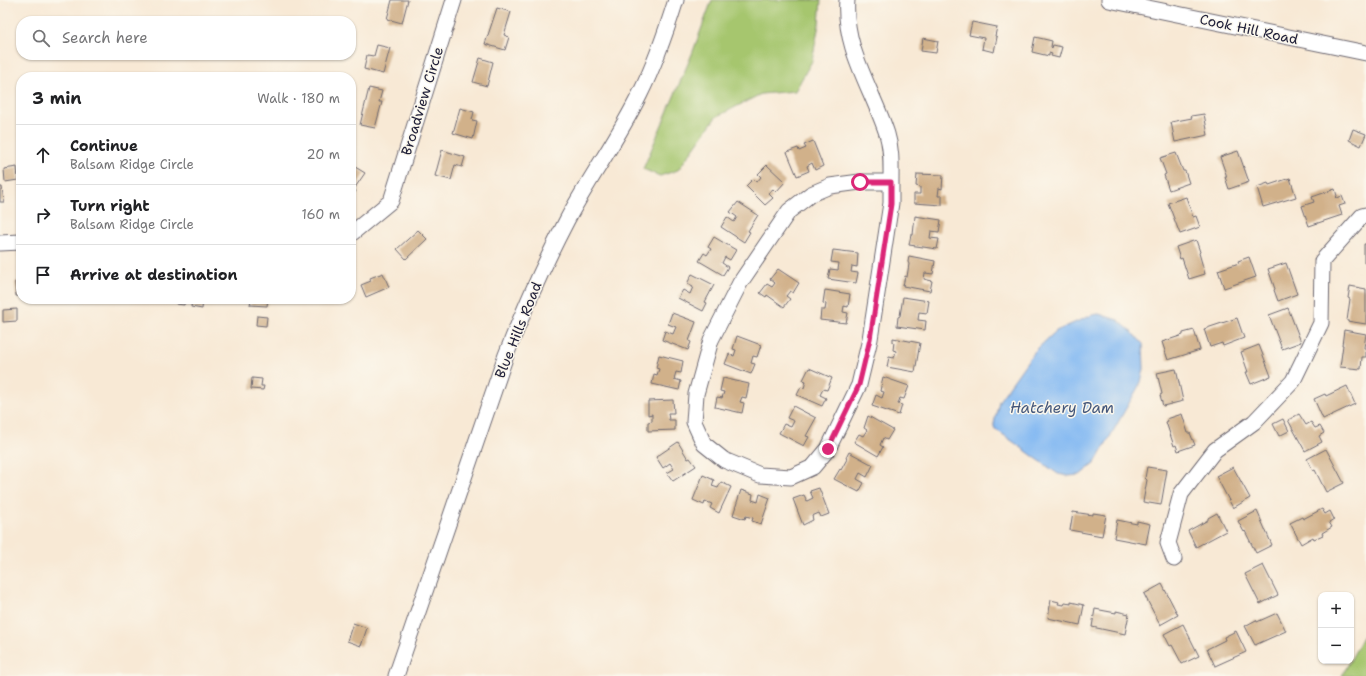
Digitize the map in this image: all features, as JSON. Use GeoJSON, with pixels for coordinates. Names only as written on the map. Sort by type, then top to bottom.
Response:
{"type":"FeatureCollection","features":[{"type":"Feature","properties":{"kind":"street","name":"Broadview Circle"},"geometry":{"type":"LineString","coordinates":[[356,230],[391,201],[454,0]]}},
{"type":"Feature","properties":{"kind":"street","name":"Blue Hills Road"},"geometry":{"type":"LineString","coordinates":[[396,676],[506,355],[521,318],[567,219],[626,121],[640,93],[660,47],[676,0]]}},
{"type":"Feature","properties":{"kind":"street"},"geometry":{"type":"LineString","coordinates":[[847,0],[848,24],[851,41],[888,139],[891,152],[891,182],[891,204],[870,339],[859,385],[828,449],[813,467],[791,478],[760,475],[724,460],[704,444],[694,422],[696,394],[711,340],[740,283],[789,211],[811,194],[830,186],[860,182],[891,182]]}},
{"type":"Feature","properties":{"kind":"street","name":"Cook Hill Road"},"geometry":{"type":"LineString","coordinates":[[1109,0],[1366,53]]}},
{"type":"Feature","properties":{"kind":"street"},"geometry":{"type":"LineString","coordinates":[[1174,558],[1168,543],[1181,494],[1215,450],[1254,422],[1294,381],[1321,323],[1322,261],[1362,216],[1366,216]]}},
{"type":"Feature","properties":{"kind":"street"},"geometry":{"type":"LineString","coordinates":[[0,243],[16,242]]}},
{"type":"Feature","properties":{"kind":"green space"},"geometry":{"type":"Polygon","coordinates":[[[712,0],[821,0],[819,24],[812,61],[795,91],[761,94],[716,117],[678,170],[660,176],[643,169],[692,54],[712,0]]]}},
{"type":"Feature","properties":{"kind":"green space"},"geometry":{"type":"Polygon","coordinates":[[[1366,631],[1366,676],[1342,676],[1348,664],[1354,664],[1354,654],[1366,631]]]}},
{"type":"Feature","properties":{"kind":"water","name":"Hatchery Dam"},"geometry":{"type":"Polygon","coordinates":[[[1099,314],[1118,320],[1143,344],[1144,369],[1141,382],[1095,463],[1080,475],[1068,476],[1058,474],[994,428],[999,401],[1033,353],[1056,331],[1092,315],[1099,314]]]}},
{"type":"Feature","properties":{"kind":"building"},"geometry":{"type":"Polygon","coordinates":[[[392,0],[408,0],[402,23],[387,19],[392,0]]]}},
{"type":"Feature","properties":{"kind":"building"},"geometry":{"type":"Polygon","coordinates":[[[497,8],[511,12],[504,35],[509,37],[505,50],[485,44],[497,8]]]}},
{"type":"Feature","properties":{"kind":"building"},"geometry":{"type":"Polygon","coordinates":[[[972,22],[997,27],[994,52],[982,49],[984,38],[969,35],[972,22]]]}},
{"type":"Feature","properties":{"kind":"building"},"geometry":{"type":"Polygon","coordinates":[[[1035,37],[1052,41],[1052,48],[1053,45],[1062,47],[1059,58],[1051,56],[1052,54],[1049,53],[1049,56],[1032,52],[1035,37]]]}},
{"type":"Feature","properties":{"kind":"building"},"geometry":{"type":"Polygon","coordinates":[[[923,38],[938,41],[936,53],[921,51],[923,38]]]}},
{"type":"Feature","properties":{"kind":"building"},"geometry":{"type":"Polygon","coordinates":[[[377,45],[390,48],[383,74],[364,69],[367,55],[374,56],[377,45]]]}},
{"type":"Feature","properties":{"kind":"building"},"geometry":{"type":"Polygon","coordinates":[[[480,58],[493,62],[487,86],[473,82],[480,58]]]}},
{"type":"Feature","properties":{"kind":"building"},"geometry":{"type":"Polygon","coordinates":[[[369,88],[382,91],[379,102],[382,102],[375,128],[360,125],[369,88]]]}},
{"type":"Feature","properties":{"kind":"building"},"geometry":{"type":"Polygon","coordinates":[[[460,108],[474,112],[472,120],[477,121],[473,139],[453,133],[460,108]]]}},
{"type":"Feature","properties":{"kind":"building"},"geometry":{"type":"Polygon","coordinates":[[[1204,114],[1208,135],[1175,142],[1171,122],[1204,114]]]}},
{"type":"Feature","properties":{"kind":"building"},"geometry":{"type":"Polygon","coordinates":[[[1353,129],[1366,134],[1361,146],[1349,140],[1353,129]]]}},
{"type":"Feature","properties":{"kind":"building"},"geometry":{"type":"Polygon","coordinates":[[[813,141],[823,166],[815,170],[812,163],[807,166],[809,171],[797,176],[787,152],[798,148],[799,151],[806,148],[804,145],[813,141]]]}},
{"type":"Feature","properties":{"kind":"building"},"geometry":{"type":"Polygon","coordinates":[[[442,150],[465,157],[462,167],[455,165],[451,180],[435,176],[442,150]]]}},
{"type":"Feature","properties":{"kind":"building"},"geometry":{"type":"Polygon","coordinates":[[[1238,151],[1249,182],[1229,189],[1225,177],[1227,177],[1220,157],[1238,151]]]}},
{"type":"Feature","properties":{"kind":"building"},"geometry":{"type":"Polygon","coordinates":[[[1176,153],[1189,183],[1169,190],[1164,175],[1166,174],[1160,158],[1176,153]]]}},
{"type":"Feature","properties":{"kind":"building"},"geometry":{"type":"Polygon","coordinates":[[[767,165],[785,182],[776,192],[773,189],[768,193],[773,198],[765,205],[746,186],[753,179],[757,182],[761,177],[758,174],[767,165]]]}},
{"type":"Feature","properties":{"kind":"building"},"geometry":{"type":"Polygon","coordinates":[[[16,167],[16,180],[5,182],[4,169],[16,167]]]}},
{"type":"Feature","properties":{"kind":"building"},"geometry":{"type":"Polygon","coordinates":[[[356,167],[365,173],[356,186],[356,167]]]}},
{"type":"Feature","properties":{"kind":"building"},"geometry":{"type":"Polygon","coordinates":[[[917,174],[943,175],[942,189],[939,188],[938,196],[942,196],[942,205],[914,203],[914,194],[920,194],[920,187],[916,186],[917,174]]]}},
{"type":"Feature","properties":{"kind":"building"},"geometry":{"type":"Polygon","coordinates":[[[1290,178],[1296,197],[1263,207],[1257,187],[1268,183],[1269,185],[1290,178]]]}},
{"type":"Feature","properties":{"kind":"building"},"geometry":{"type":"Polygon","coordinates":[[[0,187],[2,187],[4,202],[0,202],[0,187]]]}},
{"type":"Feature","properties":{"kind":"building"},"geometry":{"type":"Polygon","coordinates":[[[1335,189],[1336,197],[1342,196],[1345,204],[1339,206],[1342,215],[1309,226],[1302,206],[1314,202],[1312,197],[1335,189]]]}},
{"type":"Feature","properties":{"kind":"building"},"geometry":{"type":"Polygon","coordinates":[[[1186,197],[1193,217],[1196,216],[1200,227],[1180,234],[1168,203],[1186,197]]]}},
{"type":"Feature","properties":{"kind":"building"},"geometry":{"type":"Polygon","coordinates":[[[738,202],[758,215],[748,231],[750,232],[744,242],[721,227],[727,217],[734,222],[737,217],[730,212],[738,202]]]}},
{"type":"Feature","properties":{"kind":"building"},"geometry":{"type":"Polygon","coordinates":[[[915,216],[941,220],[939,232],[931,231],[930,238],[939,239],[937,249],[909,245],[911,235],[913,235],[915,216]]]}},
{"type":"Feature","properties":{"kind":"building"},"geometry":{"type":"Polygon","coordinates":[[[418,230],[427,239],[406,259],[397,249],[418,230]]]}},
{"type":"Feature","properties":{"kind":"building"},"geometry":{"type":"Polygon","coordinates":[[[714,237],[736,250],[730,260],[725,257],[722,263],[728,267],[723,275],[699,261],[704,253],[707,255],[711,249],[708,247],[714,237]]]}},
{"type":"Feature","properties":{"kind":"building"},"geometry":{"type":"Polygon","coordinates":[[[1196,240],[1205,274],[1189,279],[1182,258],[1180,259],[1176,247],[1196,240]]]}},
{"type":"Feature","properties":{"kind":"building"},"geometry":{"type":"Polygon","coordinates":[[[1364,244],[1366,244],[1366,263],[1364,263],[1364,244]]]}},
{"type":"Feature","properties":{"kind":"building"},"geometry":{"type":"Polygon","coordinates":[[[833,250],[858,253],[857,267],[852,266],[851,272],[858,273],[856,283],[828,279],[830,269],[838,270],[839,263],[831,262],[833,250]]]}},
{"type":"Feature","properties":{"kind":"building"},"geometry":{"type":"Polygon","coordinates":[[[909,256],[935,261],[933,274],[925,273],[924,279],[932,281],[930,291],[903,286],[905,276],[907,277],[909,256]]]}},
{"type":"Feature","properties":{"kind":"building"},"geometry":{"type":"Polygon","coordinates":[[[1249,257],[1256,277],[1224,288],[1218,270],[1239,263],[1238,261],[1249,257]]]}},
{"type":"Feature","properties":{"kind":"building"},"geometry":{"type":"Polygon","coordinates":[[[1286,263],[1297,294],[1278,301],[1268,269],[1286,263]]]}},
{"type":"Feature","properties":{"kind":"building"},"geometry":{"type":"Polygon","coordinates":[[[778,269],[799,283],[793,293],[790,291],[786,296],[790,299],[784,307],[767,295],[766,297],[760,293],[767,284],[772,287],[775,283],[770,279],[778,269]]]}},
{"type":"Feature","properties":{"kind":"building"},"geometry":{"type":"Polygon","coordinates":[[[383,273],[389,287],[366,297],[361,285],[371,281],[370,278],[383,273]]]}},
{"type":"Feature","properties":{"kind":"building"},"geometry":{"type":"Polygon","coordinates":[[[692,274],[714,285],[705,302],[707,303],[703,311],[678,298],[683,290],[690,294],[693,287],[687,284],[692,274]]]}},
{"type":"Feature","properties":{"kind":"building"},"geometry":{"type":"Polygon","coordinates":[[[1350,286],[1366,289],[1366,324],[1347,321],[1350,286]]]}},
{"type":"Feature","properties":{"kind":"building"},"geometry":{"type":"Polygon","coordinates":[[[825,290],[850,294],[848,307],[844,306],[843,312],[848,313],[846,323],[820,320],[821,310],[825,310],[826,304],[823,303],[825,290]]]}},
{"type":"Feature","properties":{"kind":"building"},"geometry":{"type":"Polygon","coordinates":[[[903,297],[929,301],[927,313],[919,312],[918,320],[926,321],[925,330],[897,326],[903,297]]]}},
{"type":"Feature","properties":{"kind":"building"},"geometry":{"type":"Polygon","coordinates":[[[191,304],[202,304],[202,309],[191,307],[191,304]]]}},
{"type":"Feature","properties":{"kind":"building"},"geometry":{"type":"Polygon","coordinates":[[[250,304],[267,304],[267,306],[250,304]]]}},
{"type":"Feature","properties":{"kind":"building"},"geometry":{"type":"Polygon","coordinates":[[[1288,308],[1301,342],[1282,349],[1269,315],[1288,308]]]}},
{"type":"Feature","properties":{"kind":"building"},"geometry":{"type":"Polygon","coordinates":[[[17,309],[17,321],[3,322],[3,310],[17,309]]]}},
{"type":"Feature","properties":{"kind":"building"},"geometry":{"type":"Polygon","coordinates":[[[672,313],[696,322],[689,341],[691,342],[688,350],[662,340],[665,331],[673,334],[676,327],[668,324],[672,313]]]}},
{"type":"Feature","properties":{"kind":"building"},"geometry":{"type":"Polygon","coordinates":[[[257,316],[267,317],[266,326],[256,325],[257,316]]]}},
{"type":"Feature","properties":{"kind":"building"},"geometry":{"type":"Polygon","coordinates":[[[1237,318],[1244,338],[1223,346],[1222,343],[1210,347],[1204,329],[1237,318]]]}},
{"type":"Feature","properties":{"kind":"building"},"geometry":{"type":"Polygon","coordinates":[[[1194,330],[1200,350],[1168,360],[1162,342],[1194,330]]]}},
{"type":"Feature","properties":{"kind":"building"},"geometry":{"type":"Polygon","coordinates":[[[1344,330],[1366,334],[1364,348],[1366,348],[1366,357],[1362,357],[1361,369],[1340,367],[1344,330]]]}},
{"type":"Feature","properties":{"kind":"building"},"geometry":{"type":"Polygon","coordinates":[[[737,336],[761,345],[757,357],[753,356],[751,363],[755,364],[751,374],[725,364],[729,354],[734,356],[736,350],[733,349],[737,336]]]}},
{"type":"Feature","properties":{"kind":"building"},"geometry":{"type":"Polygon","coordinates":[[[893,338],[920,343],[915,372],[887,367],[889,357],[894,358],[896,351],[893,350],[893,338]]]}},
{"type":"Feature","properties":{"kind":"building"},"geometry":{"type":"Polygon","coordinates":[[[1259,345],[1271,376],[1251,384],[1241,352],[1259,345]]]}},
{"type":"Feature","properties":{"kind":"building"},"geometry":{"type":"Polygon","coordinates":[[[659,355],[683,361],[681,373],[676,372],[674,379],[681,381],[679,390],[652,384],[654,374],[657,375],[659,369],[656,368],[659,355]]]}},
{"type":"Feature","properties":{"kind":"building"},"geometry":{"type":"Polygon","coordinates":[[[809,368],[832,378],[827,390],[823,389],[820,395],[826,398],[822,406],[797,395],[801,387],[804,388],[806,381],[803,380],[809,368]]]}},
{"type":"Feature","properties":{"kind":"building"},"geometry":{"type":"Polygon","coordinates":[[[1176,369],[1183,401],[1163,406],[1157,373],[1176,369]]]}},
{"type":"Feature","properties":{"kind":"building"},"geometry":{"type":"Polygon","coordinates":[[[883,377],[909,386],[904,399],[900,398],[898,404],[902,405],[899,415],[872,406],[876,395],[882,398],[884,392],[880,391],[883,377]]]}},
{"type":"Feature","properties":{"kind":"building"},"geometry":{"type":"Polygon","coordinates":[[[252,378],[262,379],[261,386],[264,386],[263,390],[251,389],[252,378]]]}},
{"type":"Feature","properties":{"kind":"building"},"geometry":{"type":"Polygon","coordinates":[[[723,378],[749,384],[746,398],[742,397],[740,402],[744,403],[742,413],[715,407],[717,397],[722,398],[724,392],[720,391],[723,378]]]}},
{"type":"Feature","properties":{"kind":"building"},"geometry":{"type":"Polygon","coordinates":[[[1347,386],[1355,404],[1323,419],[1314,399],[1325,394],[1326,396],[1347,386]]]}},
{"type":"Feature","properties":{"kind":"building"},"geometry":{"type":"Polygon","coordinates":[[[673,400],[674,413],[668,413],[669,420],[675,420],[675,430],[648,431],[648,422],[652,421],[652,414],[648,415],[648,401],[673,400]]]}},
{"type":"Feature","properties":{"kind":"building"},"geometry":{"type":"Polygon","coordinates":[[[793,406],[816,418],[806,436],[809,437],[804,446],[779,433],[784,424],[791,427],[794,421],[787,418],[793,406]]]}},
{"type":"Feature","properties":{"kind":"building"},"geometry":{"type":"Polygon","coordinates":[[[1182,414],[1188,433],[1190,433],[1195,445],[1178,451],[1176,445],[1174,446],[1166,422],[1168,421],[1167,419],[1182,414]]]}},
{"type":"Feature","properties":{"kind":"building"},"geometry":{"type":"Polygon","coordinates":[[[1299,414],[1306,425],[1311,422],[1315,428],[1320,426],[1324,433],[1319,436],[1322,442],[1305,451],[1288,420],[1299,414]]]}},
{"type":"Feature","properties":{"kind":"building"},"geometry":{"type":"Polygon","coordinates":[[[868,416],[893,430],[887,440],[883,438],[880,445],[883,447],[878,456],[854,442],[859,434],[863,436],[867,430],[864,428],[868,416]]]}},
{"type":"Feature","properties":{"kind":"building"},"geometry":{"type":"Polygon","coordinates":[[[1283,419],[1289,431],[1279,436],[1273,424],[1283,419]]]}},
{"type":"Feature","properties":{"kind":"building"},"geometry":{"type":"Polygon","coordinates":[[[678,442],[688,459],[690,458],[696,466],[673,481],[667,473],[674,469],[670,463],[663,468],[656,457],[678,442]]]}},
{"type":"Feature","properties":{"kind":"building"},"geometry":{"type":"Polygon","coordinates":[[[1326,449],[1344,483],[1326,492],[1315,470],[1313,471],[1307,459],[1326,449]]]}},
{"type":"Feature","properties":{"kind":"building"},"geometry":{"type":"Polygon","coordinates":[[[849,452],[873,465],[867,477],[860,473],[857,479],[864,483],[859,492],[834,479],[840,469],[841,470],[849,452]]]}},
{"type":"Feature","properties":{"kind":"building"},"geometry":{"type":"Polygon","coordinates":[[[1147,467],[1167,470],[1161,505],[1143,502],[1147,480],[1145,478],[1147,467]]]}},
{"type":"Feature","properties":{"kind":"building"},"geometry":{"type":"Polygon","coordinates":[[[1233,467],[1250,498],[1233,508],[1216,476],[1233,467]]]}},
{"type":"Feature","properties":{"kind":"building"},"geometry":{"type":"Polygon","coordinates":[[[703,475],[714,480],[712,486],[718,488],[721,482],[731,487],[719,513],[710,508],[712,504],[705,501],[704,505],[693,500],[703,475]]]}},
{"type":"Feature","properties":{"kind":"building"},"geometry":{"type":"Polygon","coordinates":[[[819,488],[829,514],[821,517],[819,513],[812,516],[813,520],[803,525],[793,499],[804,495],[807,501],[813,498],[810,491],[819,488]]]}},
{"type":"Feature","properties":{"kind":"building"},"geometry":{"type":"Polygon","coordinates":[[[741,490],[753,494],[752,500],[758,502],[760,494],[770,498],[761,524],[752,521],[753,518],[746,516],[745,519],[733,515],[741,490]]]}},
{"type":"Feature","properties":{"kind":"building"},"geometry":{"type":"Polygon","coordinates":[[[1322,509],[1325,514],[1330,511],[1334,519],[1329,522],[1332,527],[1322,533],[1323,535],[1314,539],[1313,537],[1301,544],[1290,523],[1302,517],[1303,519],[1322,509]]]}},
{"type":"Feature","properties":{"kind":"building"},"geometry":{"type":"Polygon","coordinates":[[[1257,511],[1272,545],[1256,553],[1238,521],[1257,511]]]}},
{"type":"Feature","properties":{"kind":"building"},"geometry":{"type":"Polygon","coordinates":[[[1073,512],[1106,515],[1102,536],[1070,530],[1073,512]]]}},
{"type":"Feature","properties":{"kind":"building"},"geometry":{"type":"Polygon","coordinates":[[[1217,513],[1226,531],[1196,547],[1188,531],[1208,520],[1208,518],[1217,513]]]}},
{"type":"Feature","properties":{"kind":"building"},"geometry":{"type":"Polygon","coordinates":[[[1117,520],[1137,524],[1137,521],[1150,524],[1146,544],[1114,538],[1117,520]]]}},
{"type":"Feature","properties":{"kind":"building"},"geometry":{"type":"Polygon","coordinates":[[[1263,565],[1278,595],[1260,604],[1245,574],[1263,565]]]}},
{"type":"Feature","properties":{"kind":"building"},"geometry":{"type":"Polygon","coordinates":[[[1162,584],[1178,615],[1160,625],[1144,594],[1162,584]]]}},
{"type":"Feature","properties":{"kind":"building"},"geometry":{"type":"Polygon","coordinates":[[[1051,600],[1059,602],[1058,604],[1064,605],[1065,603],[1071,604],[1071,602],[1084,605],[1080,625],[1048,618],[1051,600]]]}},
{"type":"Feature","properties":{"kind":"building"},"geometry":{"type":"Polygon","coordinates":[[[1095,609],[1129,614],[1125,634],[1092,627],[1095,609]]]}},
{"type":"Feature","properties":{"kind":"building"},"geometry":{"type":"Polygon","coordinates":[[[1277,613],[1286,631],[1255,645],[1245,626],[1256,620],[1257,622],[1277,613]]]}},
{"type":"Feature","properties":{"kind":"building"},"geometry":{"type":"Polygon","coordinates":[[[353,623],[367,628],[361,646],[347,641],[353,623]]]}},
{"type":"Feature","properties":{"kind":"building"},"geometry":{"type":"Polygon","coordinates":[[[1183,624],[1199,656],[1182,664],[1172,645],[1170,646],[1164,634],[1183,624]]]}},
{"type":"Feature","properties":{"kind":"building"},"geometry":{"type":"Polygon","coordinates":[[[1236,631],[1246,652],[1215,666],[1207,649],[1225,640],[1224,637],[1236,631]]]}},
{"type":"Feature","properties":{"kind":"route"},"geometry":{"type":"LineString","coordinates":[[828,449],[859,385],[870,339],[891,204],[891,182],[860,182]]}}]}
